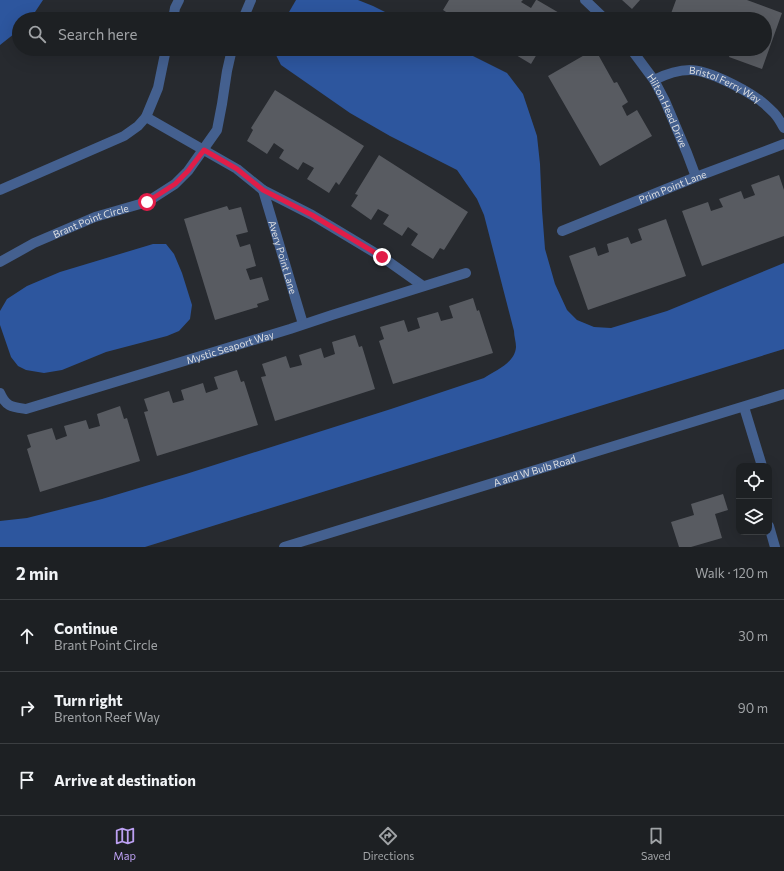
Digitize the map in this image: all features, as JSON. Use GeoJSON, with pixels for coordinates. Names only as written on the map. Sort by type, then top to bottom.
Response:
{"type":"FeatureCollection","features":[{"type":"Feature","properties":{"kind":"street"},"geometry":{"type":"LineString","coordinates":[[174,12],[179,0]]}},
{"type":"Feature","properties":{"kind":"street"},"geometry":{"type":"LineString","coordinates":[[246,12],[251,0]]}},
{"type":"Feature","properties":{"kind":"street"},"geometry":{"type":"LineString","coordinates":[[585,0],[598,12]]}},
{"type":"Feature","properties":{"kind":"street"},"geometry":{"type":"LineString","coordinates":[[0,190],[124,136],[138,126],[146,117],[158,88],[165,56]]}},
{"type":"Feature","properties":{"kind":"street","name":"Brant Point Circle"},"geometry":{"type":"LineString","coordinates":[[0,262],[34,244],[95,218],[147,202],[175,184],[188,171],[217,130],[230,56]]}},
{"type":"Feature","properties":{"kind":"street","name":"Hilton Head Drive"},"geometry":{"type":"LineString","coordinates":[[635,56],[654,80],[665,101],[696,177]]}},
{"type":"Feature","properties":{"kind":"street","name":"Bristol Ferry Way"},"geometry":{"type":"LineString","coordinates":[[654,80],[675,71],[690,70],[706,73],[732,84],[758,99],[775,114],[784,128]]}},
{"type":"Feature","properties":{"kind":"street"},"geometry":{"type":"LineString","coordinates":[[146,117],[237,169],[263,190],[312,215],[382,257],[423,286]]}},
{"type":"Feature","properties":{"kind":"street","name":"Prim Point Lane"},"geometry":{"type":"LineString","coordinates":[[562,231],[696,177],[784,144]]}},
{"type":"Feature","properties":{"kind":"street","name":"Avery Point Lane"},"geometry":{"type":"LineString","coordinates":[[263,190],[303,324]]}},
{"type":"Feature","properties":{"kind":"street","name":"Mystic Seaport Way"},"geometry":{"type":"LineString","coordinates":[[0,393],[3,400],[12,407],[26,409],[290,329],[466,273]]}},
{"type":"Feature","properties":{"kind":"street","name":"A and W Bulb Road"},"geometry":{"type":"LineString","coordinates":[[284,547],[784,394]]}},
{"type":"Feature","properties":{"kind":"street"},"geometry":{"type":"LineString","coordinates":[[744,407],[761,463]]}},
{"type":"Feature","properties":{"kind":"street"},"geometry":{"type":"LineString","coordinates":[[772,535],[775,547]]}},
{"type":"Feature","properties":{"kind":"water"},"geometry":{"type":"Polygon","coordinates":[[[0,0],[43,0],[35,12],[12,12],[12,36],[0,45],[0,0]]]}},
{"type":"Feature","properties":{"kind":"water"},"geometry":{"type":"Polygon","coordinates":[[[296,0],[358,0],[385,12],[289,12],[296,0]]]}},
{"type":"Feature","properties":{"kind":"water"},"geometry":{"type":"Polygon","coordinates":[[[276,56],[473,56],[507,73],[523,94],[537,136],[545,249],[555,284],[567,310],[577,320],[594,327],[611,328],[667,311],[784,263],[784,349],[145,547],[0,547],[0,521],[27,518],[102,499],[391,409],[484,378],[509,362],[515,353],[516,347],[514,331],[484,215],[477,199],[457,170],[390,136],[350,113],[281,65],[276,56]]]}},
{"type":"Feature","properties":{"kind":"water"},"geometry":{"type":"Polygon","coordinates":[[[153,244],[166,244],[174,254],[182,273],[192,305],[190,319],[179,331],[167,336],[106,352],[62,370],[44,373],[26,370],[18,366],[11,357],[0,325],[0,311],[7,299],[27,286],[60,272],[153,244]]]}},
{"type":"Feature","properties":{"kind":"building"},"geometry":{"type":"Polygon","coordinates":[[[449,0],[523,0],[521,2],[531,8],[537,0],[558,12],[446,12],[443,10],[449,0]]]}},
{"type":"Feature","properties":{"kind":"building"},"geometry":{"type":"Polygon","coordinates":[[[622,0],[640,0],[632,9],[622,0]]]}},
{"type":"Feature","properties":{"kind":"building"},"geometry":{"type":"Polygon","coordinates":[[[676,0],[747,0],[782,13],[772,41],[772,12],[672,12],[676,0]]]}},
{"type":"Feature","properties":{"kind":"building"},"geometry":{"type":"Polygon","coordinates":[[[518,56],[536,56],[531,64],[518,56]]]}},
{"type":"Feature","properties":{"kind":"building"},"geometry":{"type":"Polygon","coordinates":[[[583,56],[599,56],[614,83],[617,82],[628,102],[622,106],[627,116],[637,110],[652,136],[600,166],[548,76],[583,56]]]}},
{"type":"Feature","properties":{"kind":"building"},"geometry":{"type":"Polygon","coordinates":[[[729,56],[767,56],[762,69],[729,56]]]}},
{"type":"Feature","properties":{"kind":"building"},"geometry":{"type":"Polygon","coordinates":[[[275,90],[364,146],[339,185],[336,182],[329,193],[307,179],[314,168],[303,162],[298,170],[279,158],[284,150],[274,143],[267,154],[247,141],[253,130],[251,128],[275,90]]]}},
{"type":"Feature","properties":{"kind":"building"},"geometry":{"type":"Polygon","coordinates":[[[379,155],[468,212],[444,250],[440,248],[433,259],[411,245],[418,234],[408,227],[402,236],[383,224],[389,215],[378,209],[371,220],[351,206],[358,195],[355,194],[379,155]]]}},
{"type":"Feature","properties":{"kind":"building"},"geometry":{"type":"Polygon","coordinates":[[[779,175],[784,190],[784,236],[702,266],[682,211],[708,202],[711,211],[723,207],[719,199],[741,191],[744,199],[755,195],[751,185],[779,175]]]}},
{"type":"Feature","properties":{"kind":"building"},"geometry":{"type":"Polygon","coordinates":[[[227,206],[229,210],[241,207],[248,232],[236,235],[240,247],[250,244],[256,266],[246,269],[250,280],[262,277],[269,300],[257,304],[258,307],[215,320],[184,219],[227,206]]]}},
{"type":"Feature","properties":{"kind":"building"},"geometry":{"type":"Polygon","coordinates":[[[666,219],[686,276],[588,310],[569,256],[595,247],[598,256],[609,252],[607,244],[628,237],[631,244],[642,240],[638,229],[666,219]]]}},
{"type":"Feature","properties":{"kind":"building"},"geometry":{"type":"Polygon","coordinates":[[[473,298],[477,311],[479,310],[493,353],[393,384],[379,341],[384,339],[380,327],[404,320],[408,332],[420,328],[417,318],[438,312],[441,321],[453,318],[449,306],[473,298]]]}},
{"type":"Feature","properties":{"kind":"building"},"geometry":{"type":"Polygon","coordinates":[[[355,335],[359,347],[362,346],[375,389],[275,421],[261,377],[266,376],[262,364],[286,356],[290,368],[302,365],[299,355],[321,348],[324,358],[335,354],[332,342],[355,335]]]}},
{"type":"Feature","properties":{"kind":"building"},"geometry":{"type":"Polygon","coordinates":[[[237,370],[241,382],[244,381],[258,425],[157,456],[144,412],[148,411],[144,399],[169,391],[173,403],[184,400],[181,390],[203,383],[206,393],[218,389],[214,377],[237,370]]]}},
{"type":"Feature","properties":{"kind":"building"},"geometry":{"type":"Polygon","coordinates":[[[120,406],[124,419],[127,418],[140,461],[40,492],[27,449],[31,447],[27,435],[52,428],[56,440],[67,436],[64,426],[86,420],[89,429],[100,426],[97,414],[120,406]]]}},
{"type":"Feature","properties":{"kind":"building"},"geometry":{"type":"Polygon","coordinates":[[[723,494],[728,510],[715,514],[722,538],[691,547],[679,547],[671,522],[694,515],[691,504],[723,494]]]}},
{"type":"Feature","properties":{"kind":"route"},"geometry":{"type":"LineString","coordinates":[[147,202],[175,184],[188,171],[204,150],[237,169],[263,190],[312,215],[382,257]]}}]}
